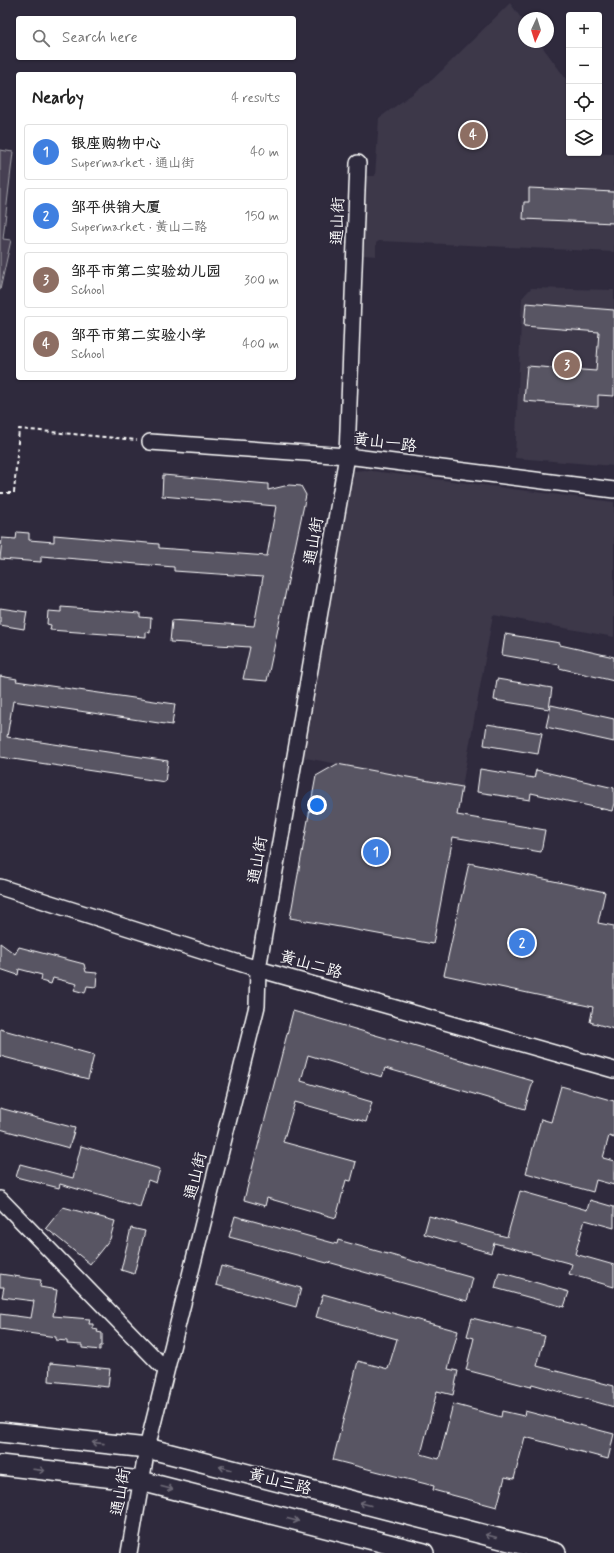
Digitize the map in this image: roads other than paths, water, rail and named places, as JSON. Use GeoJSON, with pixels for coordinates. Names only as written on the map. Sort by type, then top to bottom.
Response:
{"type":"FeatureCollection","features":[{"type":"Feature","properties":{"kind":"main road","name":"黄山三路"},"geometry":{"type":"LineString","coordinates":[[0,1432],[147,1448],[556,1553]]}},
{"type":"Feature","properties":{"kind":"main road","name":"黄山三路"},"geometry":{"type":"LineString","coordinates":[[0,1465],[141,1481],[424,1553]]}},
{"type":"Feature","properties":{"kind":"street","name":"通山街"},"geometry":{"type":"LineString","coordinates":[[129,1553],[147,1448],[258,1006],[258,969],[347,456],[358,163]]}},
{"type":"Feature","properties":{"kind":"street","name":"黄山一路"},"geometry":{"type":"LineString","coordinates":[[150,442],[347,456],[614,490]]}},
{"type":"Feature","properties":{"kind":"street","name":"黄山二路"},"geometry":{"type":"LineString","coordinates":[[0,887],[258,969],[614,1070]]}},
{"type":"Feature","properties":{"kind":"street"},"geometry":{"type":"LineString","coordinates":[[0,1199],[166,1370]]}},
{"type":"Feature","properties":{"kind":"place","name":"邹平市第二实验小学"},"geometry":{"type":"Point","coordinates":[473,135]}},
{"type":"Feature","properties":{"kind":"place","name":"邹平市第二实验幼儿园"},"geometry":{"type":"Point","coordinates":[567,365]}},
{"type":"Feature","properties":{"kind":"place","name":"银座购物中心"},"geometry":{"type":"Point","coordinates":[376,852]}},
{"type":"Feature","properties":{"kind":"place","name":"邹平供销大厦"},"geometry":{"type":"Point","coordinates":[522,943]}}]}
